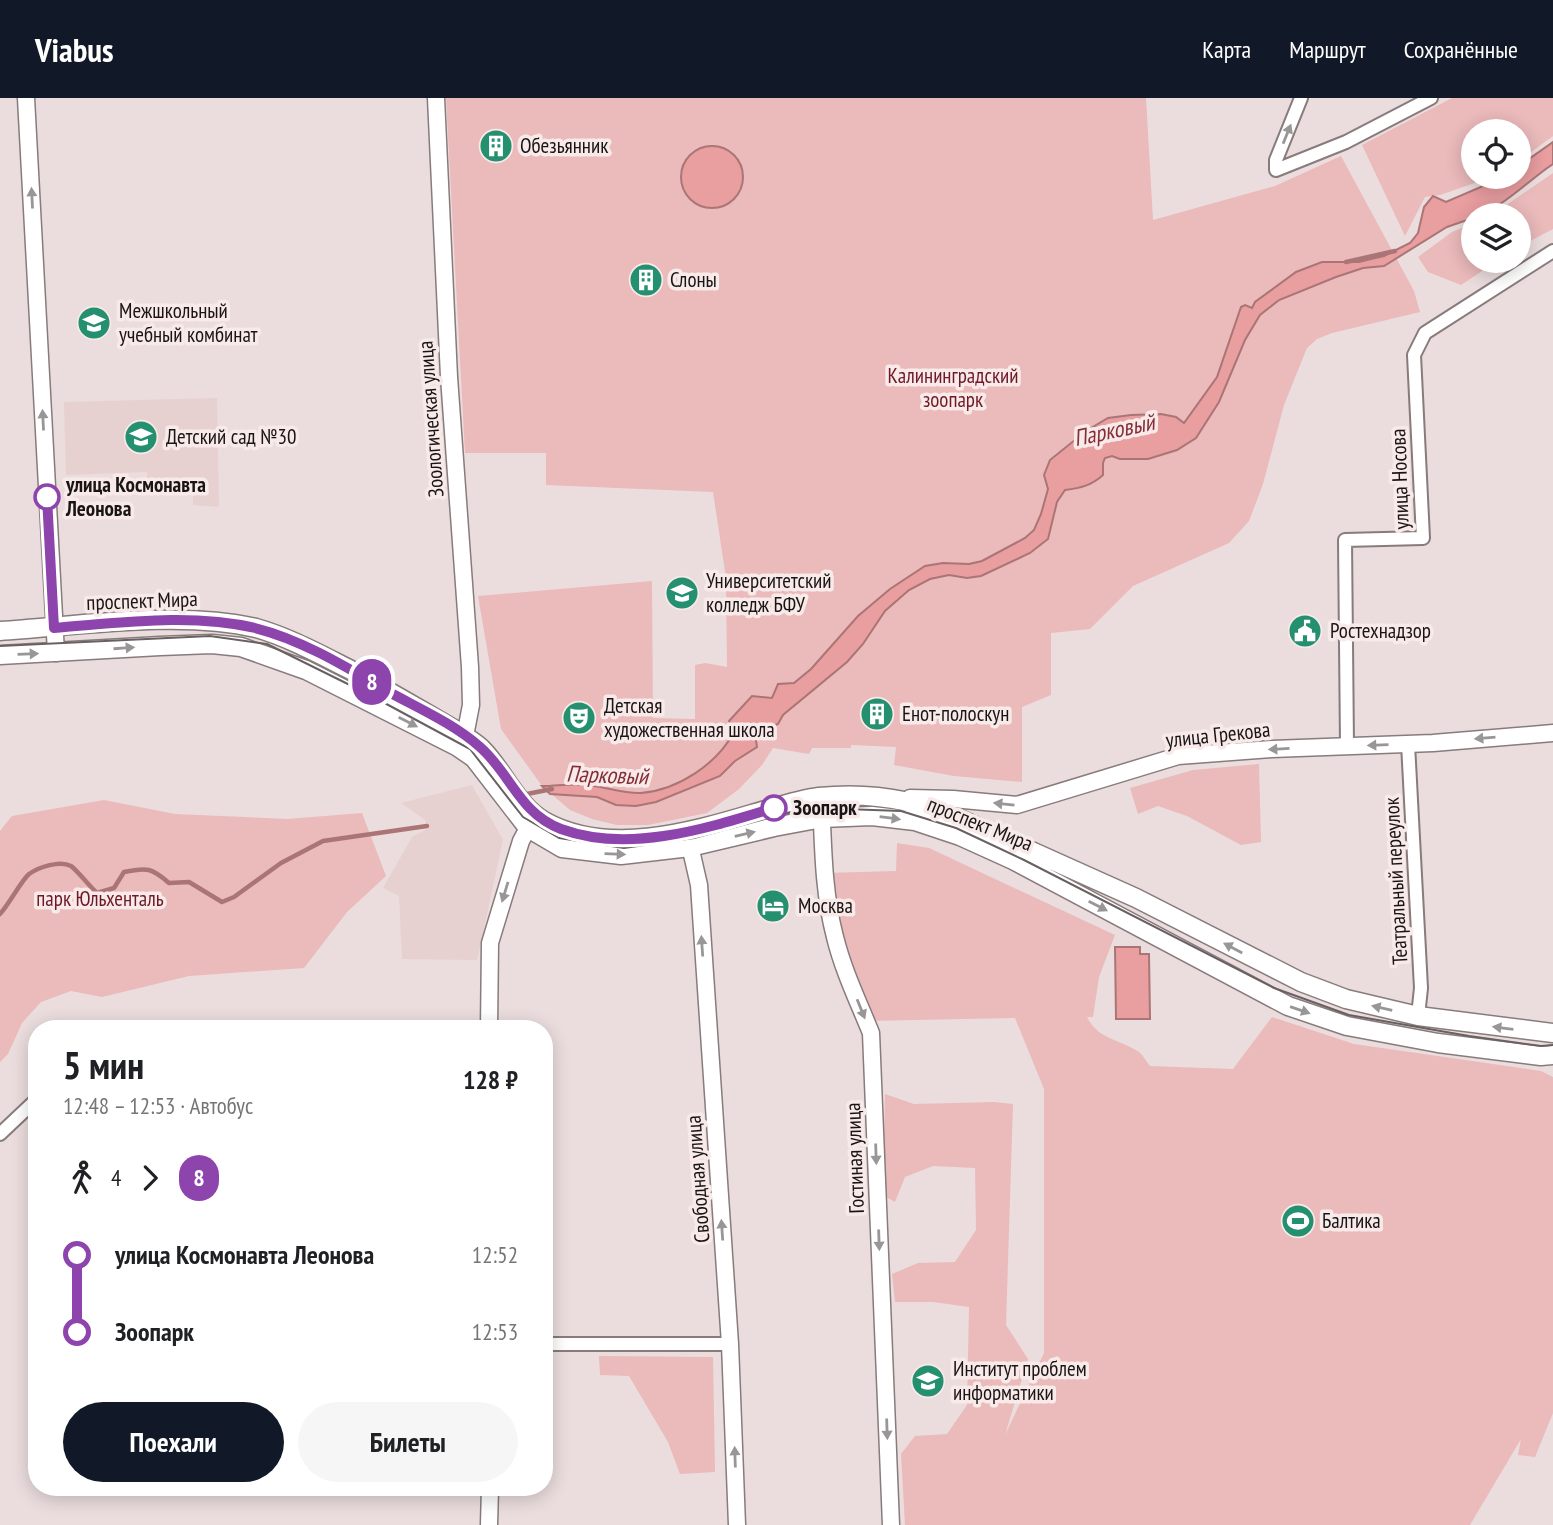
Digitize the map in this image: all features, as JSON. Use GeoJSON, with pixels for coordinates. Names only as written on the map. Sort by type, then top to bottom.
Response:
{"type":"FeatureCollection","features":[{"type":"Feature","properties":{"kind":"main road","name":"проспект Мира"},"geometry":{"type":"LineString","coordinates":[[0,631],[181,621],[212,621],[256,628],[326,657],[465,736],[526,819],[620,840],[688,839],[822,818],[872,816],[915,821],[960,836],[1022,864],[1288,1006],[1347,1026],[1438,1043],[1549,1058]]}},
{"type":"Feature","properties":{"kind":"main road","name":"проспект Мира"},"geometry":{"type":"LineString","coordinates":[[0,655],[212,644],[241,647],[306,670],[458,747],[478,754]]}},
{"type":"Feature","properties":{"kind":"main road","name":"проспект Мира"},"geometry":{"type":"LineString","coordinates":[[688,839],[794,802],[821,797],[893,797],[941,811],[1136,898],[1301,982],[1346,999],[1418,1016],[1551,1035]]}},
{"type":"Feature","properties":{"kind":"street"},"geometry":{"type":"LineString","coordinates":[[26,98],[56,653]]}},
{"type":"Feature","properties":{"kind":"street","name":"Зоологическая улица"},"geometry":{"type":"LineString","coordinates":[[436,98],[449,377],[470,667],[471,705],[465,736]]}},
{"type":"Feature","properties":{"kind":"street"},"geometry":{"type":"LineString","coordinates":[[1301,98],[1276,160],[1276,170],[1346,142],[1431,98]]}},
{"type":"Feature","properties":{"kind":"street","name":"улица Носова"},"geometry":{"type":"LineString","coordinates":[[1347,746],[1345,540],[1423,538],[1414,355],[1418,343],[1425,333],[1443,320],[1553,251]]}},
{"type":"Feature","properties":{"kind":"street","name":"улица Грекова"},"geometry":{"type":"LineString","coordinates":[[893,797],[1017,805],[1178,757],[1553,733]]}},
{"type":"Feature","properties":{"kind":"street","name":"Театральный переулок"},"geometry":{"type":"LineString","coordinates":[[1408,744],[1421,988],[1418,1016]]}},
{"type":"Feature","properties":{"kind":"street","name":"Гостиная улица"},"geometry":{"type":"LineString","coordinates":[[821,797],[834,934],[871,1033],[891,1525]]}},
{"type":"Feature","properties":{"kind":"street"},"geometry":{"type":"LineString","coordinates":[[489,1020],[490,943],[526,819]]}},
{"type":"Feature","properties":{"kind":"street","name":"Свободная улица"},"geometry":{"type":"LineString","coordinates":[[688,839],[699,885],[730,1344],[737,1525]]}},
{"type":"Feature","properties":{"kind":"street"},"geometry":{"type":"LineString","coordinates":[[0,1134],[28,1108]]}},
{"type":"Feature","properties":{"kind":"street"},"geometry":{"type":"LineString","coordinates":[[553,1344],[730,1344]]}},
{"type":"Feature","properties":{"kind":"street"},"geometry":{"type":"LineString","coordinates":[[489,1525],[490,1496]]}},
{"type":"Feature","properties":{"kind":"shaded area","name":"Детский сад №30"},"geometry":{"type":"Polygon","coordinates":[[[217,398],[219,507],[193,505],[193,494],[149,493],[147,472],[66,475],[64,402],[217,398]]]}},
{"type":"Feature","properties":{"kind":"shaded area"},"geometry":{"type":"Polygon","coordinates":[[[472,785],[503,840],[477,960],[402,959],[399,896],[383,888],[412,837],[427,829],[425,820],[401,803],[472,785]]]}},
{"type":"Feature","properties":{"kind":"green space","name":"Калининградский зоопарк"},"geometry":{"type":"Polygon","coordinates":[[[446,98],[1146,98],[1153,220],[1275,186],[1341,156],[1414,291],[1420,312],[1332,333],[1317,339],[1307,348],[1284,405],[1263,484],[1249,521],[1229,543],[1133,586],[1090,629],[1051,633],[1051,695],[1022,707],[1022,782],[954,776],[894,765],[896,747],[851,745],[851,748],[812,748],[809,754],[773,748],[762,765],[739,789],[707,813],[648,825],[617,825],[570,810],[542,786],[501,729],[478,596],[652,581],[653,718],[695,719],[695,665],[705,663],[727,667],[726,578],[713,492],[546,485],[546,453],[465,453],[446,98]]]}},
{"type":"Feature","properties":{"kind":"green space"},"geometry":{"type":"Polygon","coordinates":[[[1452,98],[1553,98],[1553,136],[1531,152],[1531,119],[1461,119],[1461,188],[1425,197],[1405,236],[1362,145],[1452,98]]]}},
{"type":"Feature","properties":{"kind":"green space"},"geometry":{"type":"Polygon","coordinates":[[[1553,173],[1553,229],[1531,241],[1531,203],[1509,203],[1553,173]]]}},
{"type":"Feature","properties":{"kind":"green space"},"geometry":{"type":"Polygon","coordinates":[[[1461,228],[1461,273],[1479,273],[1461,285],[1428,272],[1418,257],[1461,228]]]}},
{"type":"Feature","properties":{"kind":"green space"},"geometry":{"type":"Polygon","coordinates":[[[1259,764],[1261,842],[1241,845],[1187,816],[1158,806],[1138,814],[1130,788],[1193,770],[1259,764]]]}},
{"type":"Feature","properties":{"kind":"green space","name":"парк Юльхенталь"},"geometry":{"type":"Polygon","coordinates":[[[104,800],[175,814],[287,819],[362,813],[386,876],[347,912],[304,968],[189,976],[102,997],[71,991],[41,1002],[22,1023],[8,1054],[0,1062],[0,831],[12,816],[104,800]]]}},
{"type":"Feature","properties":{"kind":"green space","name":"Балтика"},"geometry":{"type":"Polygon","coordinates":[[[897,843],[929,848],[1115,935],[1099,977],[1093,1017],[1087,1017],[1103,1035],[1139,1052],[1150,1066],[1233,1069],[1272,1017],[1354,1044],[1541,1071],[1553,1077],[1553,1413],[1535,1457],[1518,1455],[1521,1439],[1470,1525],[905,1525],[901,1454],[915,1436],[947,1434],[967,1405],[969,1307],[933,1302],[895,1302],[892,1274],[918,1263],[955,1262],[976,1230],[975,1168],[933,1166],[905,1177],[895,1202],[883,1195],[885,1094],[914,1104],[1013,1104],[1006,1325],[1028,1359],[1005,1435],[1044,1353],[1044,1089],[1015,1018],[866,1021],[834,934],[826,873],[896,871],[897,843]]]}},
{"type":"Feature","properties":{"kind":"green space"},"geometry":{"type":"Polygon","coordinates":[[[599,1356],[713,1357],[715,1472],[680,1474],[668,1442],[629,1376],[600,1375],[599,1356]]]}},
{"type":"Feature","properties":{"kind":"water"},"geometry":{"type":"Polygon","coordinates":[[[1553,142],[1553,164],[1531,181],[1531,158],[1553,142]]]}},
{"type":"Feature","properties":{"kind":"water"},"geometry":{"type":"Polygon","coordinates":[[[706,146],[718,146],[734,155],[741,165],[741,189],[734,199],[718,208],[706,208],[695,203],[686,194],[681,183],[681,171],[686,160],[695,151],[706,146]]]}},
{"type":"Feature","properties":{"kind":"water"},"geometry":{"type":"Polygon","coordinates":[[[1476,189],[1520,189],[1501,203],[1461,203],[1461,222],[1447,227],[1384,266],[1363,268],[1279,300],[1260,315],[1245,340],[1219,402],[1196,438],[1177,450],[1148,459],[1120,459],[1112,456],[1105,458],[1103,475],[1099,479],[1085,486],[1065,490],[1057,502],[1048,539],[1030,553],[981,576],[967,578],[949,575],[930,579],[909,590],[885,611],[847,662],[783,715],[778,724],[755,734],[757,747],[735,761],[720,776],[656,802],[636,806],[616,805],[597,797],[550,794],[542,786],[580,784],[641,793],[669,787],[695,773],[707,765],[727,744],[734,732],[729,721],[752,696],[772,698],[778,684],[794,683],[811,669],[858,616],[890,589],[925,566],[982,561],[1025,538],[1034,530],[1041,514],[1048,489],[1044,475],[1050,460],[1086,431],[1108,418],[1131,415],[1161,414],[1176,417],[1184,423],[1217,377],[1241,307],[1245,305],[1252,308],[1255,302],[1296,272],[1322,262],[1359,262],[1384,256],[1410,243],[1418,233],[1424,207],[1433,196],[1446,202],[1476,189]]]}},
{"type":"Feature","properties":{"kind":"water"},"geometry":{"type":"Polygon","coordinates":[[[1115,947],[1140,947],[1140,954],[1149,954],[1150,1019],[1116,1019],[1115,947]]]}},
{"type":"Feature","properties":{"kind":"waterway","name":"Парковый"},"geometry":{"type":"LineString","coordinates":[[1346,262],[1395,251]]}},
{"type":"Feature","properties":{"kind":"waterway","name":"Парковый"},"geometry":{"type":"LineString","coordinates":[[522,795],[552,789]]}},
{"type":"Feature","properties":{"kind":"waterway","name":"Парковый"},"geometry":{"type":"LineString","coordinates":[[0,914],[29,874],[50,865],[71,866],[97,893],[114,888],[124,872],[144,869],[158,874],[169,883],[189,882],[222,902],[234,897],[281,863],[323,841],[427,826]]}},
{"type":"Feature","properties":{"kind":"tram line"},"geometry":{"type":"LineString","coordinates":[[0,646],[210,636],[267,644],[470,749],[523,817],[559,838],[624,848],[694,838],[791,812],[817,808],[901,811],[956,828],[1274,988],[1349,1015],[1469,1036],[1541,1046],[1553,1045]]}},
{"type":"Feature","properties":{"kind":"bus line","name":"8"},"geometry":{"type":"LineString","coordinates":[[47,497],[54,628],[128,622],[212,621],[256,628],[284,638],[326,657],[465,736],[482,749],[530,811],[562,829],[620,840],[686,831],[774,808]]}},
{"type":"Feature","properties":{"kind":"place","name":"Обезьянник"},"geometry":{"type":"Point","coordinates":[496,146]}},
{"type":"Feature","properties":{"kind":"place","name":"Слоны"},"geometry":{"type":"Point","coordinates":[646,280]}},
{"type":"Feature","properties":{"kind":"place","name":"Межшкольный учебный комбинат"},"geometry":{"type":"Point","coordinates":[94,323]}},
{"type":"Feature","properties":{"kind":"place","name":"Детский сад №30"},"geometry":{"type":"Point","coordinates":[141,437]}},
{"type":"Feature","properties":{"kind":"place","name":"улица Космонавта Леонова"},"geometry":{"type":"Point","coordinates":[47,497]}},
{"type":"Feature","properties":{"kind":"place","name":"Университетский колледж БФУ"},"geometry":{"type":"Point","coordinates":[682,593]}},
{"type":"Feature","properties":{"kind":"place","name":"Ростехнадзор"},"geometry":{"type":"Point","coordinates":[1305,631]}},
{"type":"Feature","properties":{"kind":"place","name":"Енот-полоскун"},"geometry":{"type":"Point","coordinates":[877,714]}},
{"type":"Feature","properties":{"kind":"place","name":"Детская художественная школа"},"geometry":{"type":"Point","coordinates":[579,718]}},
{"type":"Feature","properties":{"kind":"place","name":"Зоопарк"},"geometry":{"type":"Point","coordinates":[774,808]}},
{"type":"Feature","properties":{"kind":"place","name":"Москва"},"geometry":{"type":"Point","coordinates":[773,906]}},
{"type":"Feature","properties":{"kind":"place","name":"Балтика"},"geometry":{"type":"Point","coordinates":[1298,1221]}},
{"type":"Feature","properties":{"kind":"place","name":"Институт проблем информатики"},"geometry":{"type":"Point","coordinates":[928,1381]}}]}
